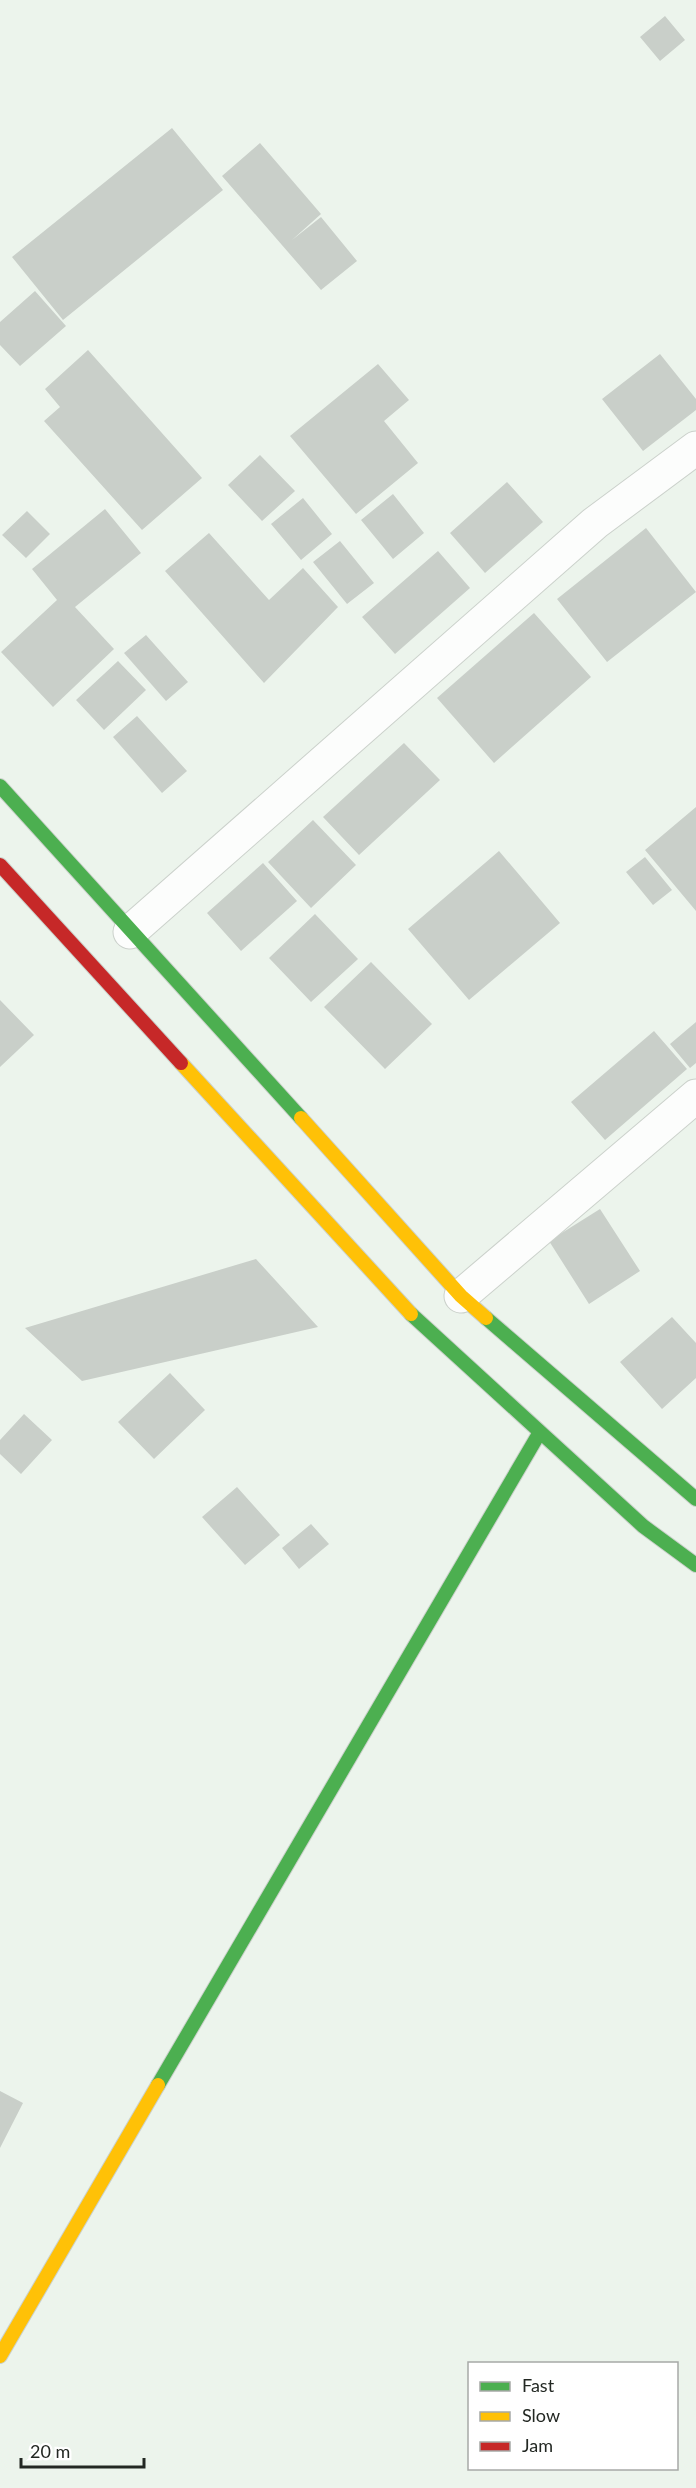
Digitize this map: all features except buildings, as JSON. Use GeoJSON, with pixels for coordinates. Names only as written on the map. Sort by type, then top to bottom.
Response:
{"type":"FeatureCollection","features":[{"type":"Feature","properties":{"kind":"street"},"geometry":{"type":"LineString","coordinates":[[130,932],[595,523],[696,448]]}},
{"type":"Feature","properties":{"kind":"street"},"geometry":{"type":"LineString","coordinates":[[0,786],[461,1296],[696,1499]]}},
{"type":"Feature","properties":{"kind":"street"},"geometry":{"type":"LineString","coordinates":[[0,865],[418,1321],[643,1526],[696,1565]]}},
{"type":"Feature","properties":{"kind":"street"},"geometry":{"type":"LineString","coordinates":[[461,1296],[696,1096]]}},
{"type":"Feature","properties":{"kind":"street"},"geometry":{"type":"LineString","coordinates":[[0,2356],[540,1432]]}},
{"type":"Feature","properties":{"kind":"traffic: fast"},"geometry":{"type":"LineString","coordinates":[[0,786],[301,1118]]}},
{"type":"Feature","properties":{"kind":"traffic: fast"},"geometry":{"type":"LineString","coordinates":[[411,1314],[643,1526],[696,1565]]}},
{"type":"Feature","properties":{"kind":"traffic: fast"},"geometry":{"type":"LineString","coordinates":[[486,1318],[696,1499]]}},
{"type":"Feature","properties":{"kind":"traffic: fast"},"geometry":{"type":"LineString","coordinates":[[158,2085],[540,1432]]}},
{"type":"Feature","properties":{"kind":"traffic: slow"},"geometry":{"type":"LineString","coordinates":[[181,1063],[411,1314]]}},
{"type":"Feature","properties":{"kind":"traffic: slow"},"geometry":{"type":"LineString","coordinates":[[301,1118],[461,1296],[486,1318]]}},
{"type":"Feature","properties":{"kind":"traffic: slow"},"geometry":{"type":"LineString","coordinates":[[0,2356],[158,2085]]}},
{"type":"Feature","properties":{"kind":"traffic: jam"},"geometry":{"type":"LineString","coordinates":[[0,865],[181,1063]]}}]}
